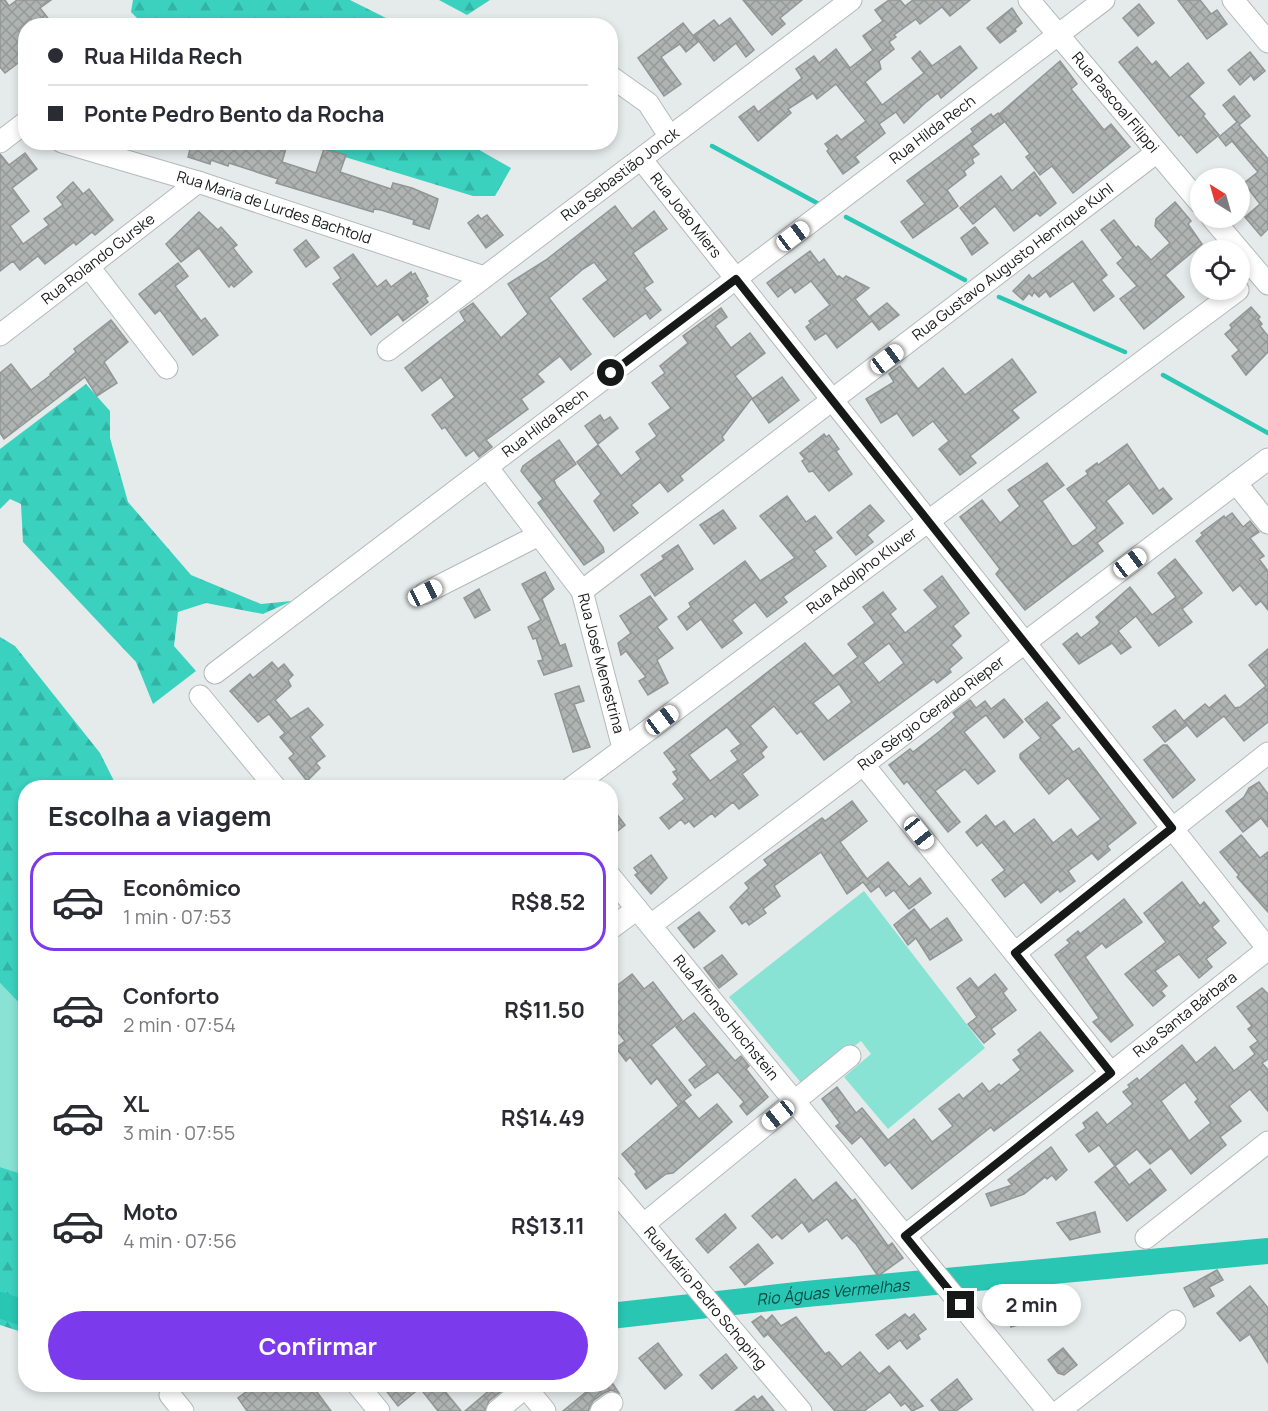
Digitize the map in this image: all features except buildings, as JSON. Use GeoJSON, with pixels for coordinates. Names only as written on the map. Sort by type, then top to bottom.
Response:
{"type":"FeatureCollection","features":[{"type":"Feature","properties":{"kind":"street","name":"Rua Sebastião Jonck"},"geometry":{"type":"LineString","coordinates":[[388,350],[850,0]]}},
{"type":"Feature","properties":{"kind":"street","name":"Rua Pascoal Filippi"},"geometry":{"type":"LineString","coordinates":[[1029,0],[1190,191]]}},
{"type":"Feature","properties":{"kind":"street","name":"Rua Hilda Rech"},"geometry":{"type":"LineString","coordinates":[[215,673],[1104,0]]}},
{"type":"Feature","properties":{"kind":"street"},"geometry":{"type":"LineString","coordinates":[[1233,0],[1268,42]]}},
{"type":"Feature","properties":{"kind":"street"},"geometry":{"type":"LineString","coordinates":[[618,82],[648,103],[670,137]]}},
{"type":"Feature","properties":{"kind":"street","name":"Rua Maria de Lurdes Bachtold"},"geometry":{"type":"LineString","coordinates":[[89,150],[198,182],[484,278]]}},
{"type":"Feature","properties":{"kind":"street","name":"Rua Gustavo Augusto Henrique Kuhl"},"geometry":{"type":"LineString","coordinates":[[582,591],[1157,152]]}},
{"type":"Feature","properties":{"kind":"street","name":"Rua João Miers"},"geometry":{"type":"LineString","coordinates":[[642,159],[1268,949]]}},
{"type":"Feature","properties":{"kind":"street","name":"Rua Rolando Gurske"},"geometry":{"type":"LineString","coordinates":[[0,335],[198,182]]}},
{"type":"Feature","properties":{"kind":"street"},"geometry":{"type":"LineString","coordinates":[[1221,228],[1264,279]]}},
{"type":"Feature","properties":{"kind":"street"},"geometry":{"type":"LineString","coordinates":[[89,267],[167,369]]}},
{"type":"Feature","properties":{"kind":"street","name":"Rua Adolpho Kluver"},"geometry":{"type":"LineString","coordinates":[[1250,285],[1264,279]]}},
{"type":"Feature","properties":{"kind":"street","name":"Rua Adolpho Kluver"},"geometry":{"type":"LineString","coordinates":[[581,780],[1224,300]]}},
{"type":"Feature","properties":{"kind":"street","name":"Rua Sérgio Geraldo Rieper"},"geometry":{"type":"LineString","coordinates":[[618,926],[644,917],[863,764],[1268,459]]}},
{"type":"Feature","properties":{"kind":"street","name":"Rua José Menestrina"},"geometry":{"type":"LineString","coordinates":[[487,467],[582,591],[623,748]]}},
{"type":"Feature","properties":{"kind":"street"},"geometry":{"type":"LineString","coordinates":[[1236,483],[1268,523]]}},
{"type":"Feature","properties":{"kind":"street"},"geometry":{"type":"LineString","coordinates":[[425,593],[539,535]]}},
{"type":"Feature","properties":{"kind":"street"},"geometry":{"type":"LineString","coordinates":[[200,696],[269,780]]}},
{"type":"Feature","properties":{"kind":"street"},"geometry":{"type":"LineString","coordinates":[[1015,953],[1268,753]]}},
{"type":"Feature","properties":{"kind":"street"},"geometry":{"type":"LineString","coordinates":[[863,764],[1111,1073]]}},
{"type":"Feature","properties":{"kind":"street","name":"Rua Alfonso Hochstein"},"geometry":{"type":"LineString","coordinates":[[618,886],[1048,1411]]}},
{"type":"Feature","properties":{"kind":"street","name":"Rua Santa Bárbara"},"geometry":{"type":"LineString","coordinates":[[905,1236],[1268,949]]}},
{"type":"Feature","properties":{"kind":"street"},"geometry":{"type":"LineString","coordinates":[[644,1224],[850,1056]]}},
{"type":"Feature","properties":{"kind":"street"},"geometry":{"type":"LineString","coordinates":[[1146,1238],[1268,1142]]}},
{"type":"Feature","properties":{"kind":"street","name":"Rua Mário Pedro Schoping"},"geometry":{"type":"LineString","coordinates":[[618,1194],[801,1411]]}},
{"type":"Feature","properties":{"kind":"street"},"geometry":{"type":"LineString","coordinates":[[1059,1411],[1175,1321]]}},
{"type":"Feature","properties":{"kind":"street"},"geometry":{"type":"LineString","coordinates":[[364,1392],[379,1411]]}},
{"type":"Feature","properties":{"kind":"street"},"geometry":{"type":"LineString","coordinates":[[497,1411],[518,1392]]}},
{"type":"Feature","properties":{"kind":"street"},"geometry":{"type":"LineString","coordinates":[[530,1392],[545,1411]]}},
{"type":"Feature","properties":{"kind":"green space"},"geometry":{"type":"Polygon","coordinates":[[[133,0],[350,0],[386,18],[137,18],[131,12],[133,0]]]}},
{"type":"Feature","properties":{"kind":"green space"},"geometry":{"type":"Polygon","coordinates":[[[439,0],[490,0],[467,15],[439,0]]]}},
{"type":"Feature","properties":{"kind":"green space"},"geometry":{"type":"Polygon","coordinates":[[[322,150],[479,150],[511,168],[495,196],[473,196],[322,150]]]}},
{"type":"Feature","properties":{"kind":"green space"},"geometry":{"type":"Polygon","coordinates":[[[86,384],[110,411],[110,438],[128,502],[191,575],[261,604],[292,601],[263,614],[206,603],[178,612],[174,646],[196,671],[153,704],[136,662],[23,542],[21,504],[10,499],[0,509],[0,449],[86,384]]]}},
{"type":"Feature","properties":{"kind":"green space"},"geometry":{"type":"Polygon","coordinates":[[[0,637],[15,646],[100,753],[114,780],[18,780],[18,1002],[0,983],[0,637]]]}},
{"type":"Feature","properties":{"kind":"green space"},"geometry":{"type":"Polygon","coordinates":[[[864,891],[985,1048],[888,1129],[844,1077],[871,1054],[861,1041],[803,1085],[729,997],[864,891]]]}},
{"type":"Feature","properties":{"kind":"green space"},"geometry":{"type":"Polygon","coordinates":[[[0,983],[18,1002],[18,1173],[0,1167],[0,983]]]}},
{"type":"Feature","properties":{"kind":"green space"},"geometry":{"type":"Polygon","coordinates":[[[0,1167],[18,1173],[18,1331],[0,1325],[0,1167]]]}},
{"type":"Feature","properties":{"kind":"waterway"},"geometry":{"type":"LineString","coordinates":[[712,146],[817,203]]}},
{"type":"Feature","properties":{"kind":"waterway"},"geometry":{"type":"LineString","coordinates":[[846,217],[965,280]]}},
{"type":"Feature","properties":{"kind":"waterway"},"geometry":{"type":"LineString","coordinates":[[999,297],[1125,352]]}},
{"type":"Feature","properties":{"kind":"waterway"},"geometry":{"type":"LineString","coordinates":[[1163,375],[1268,433]]}},
{"type":"Feature","properties":{"kind":"waterway","name":"Rio Águas Vermelhas"},"geometry":{"type":"LineString","coordinates":[[618,1315],[806,1294],[1268,1251]]}},
{"type":"Feature","properties":{"kind":"waterway","name":"Rio Águas Vermelhas"},"geometry":{"type":"LineString","coordinates":[[0,1305],[18,1311]]}},
{"type":"Feature","properties":{"kind":"route"},"geometry":{"type":"LineString","coordinates":[[611,373],[736,279],[1172,828],[1015,953],[1111,1073],[905,1236],[961,1305]]}}]}
